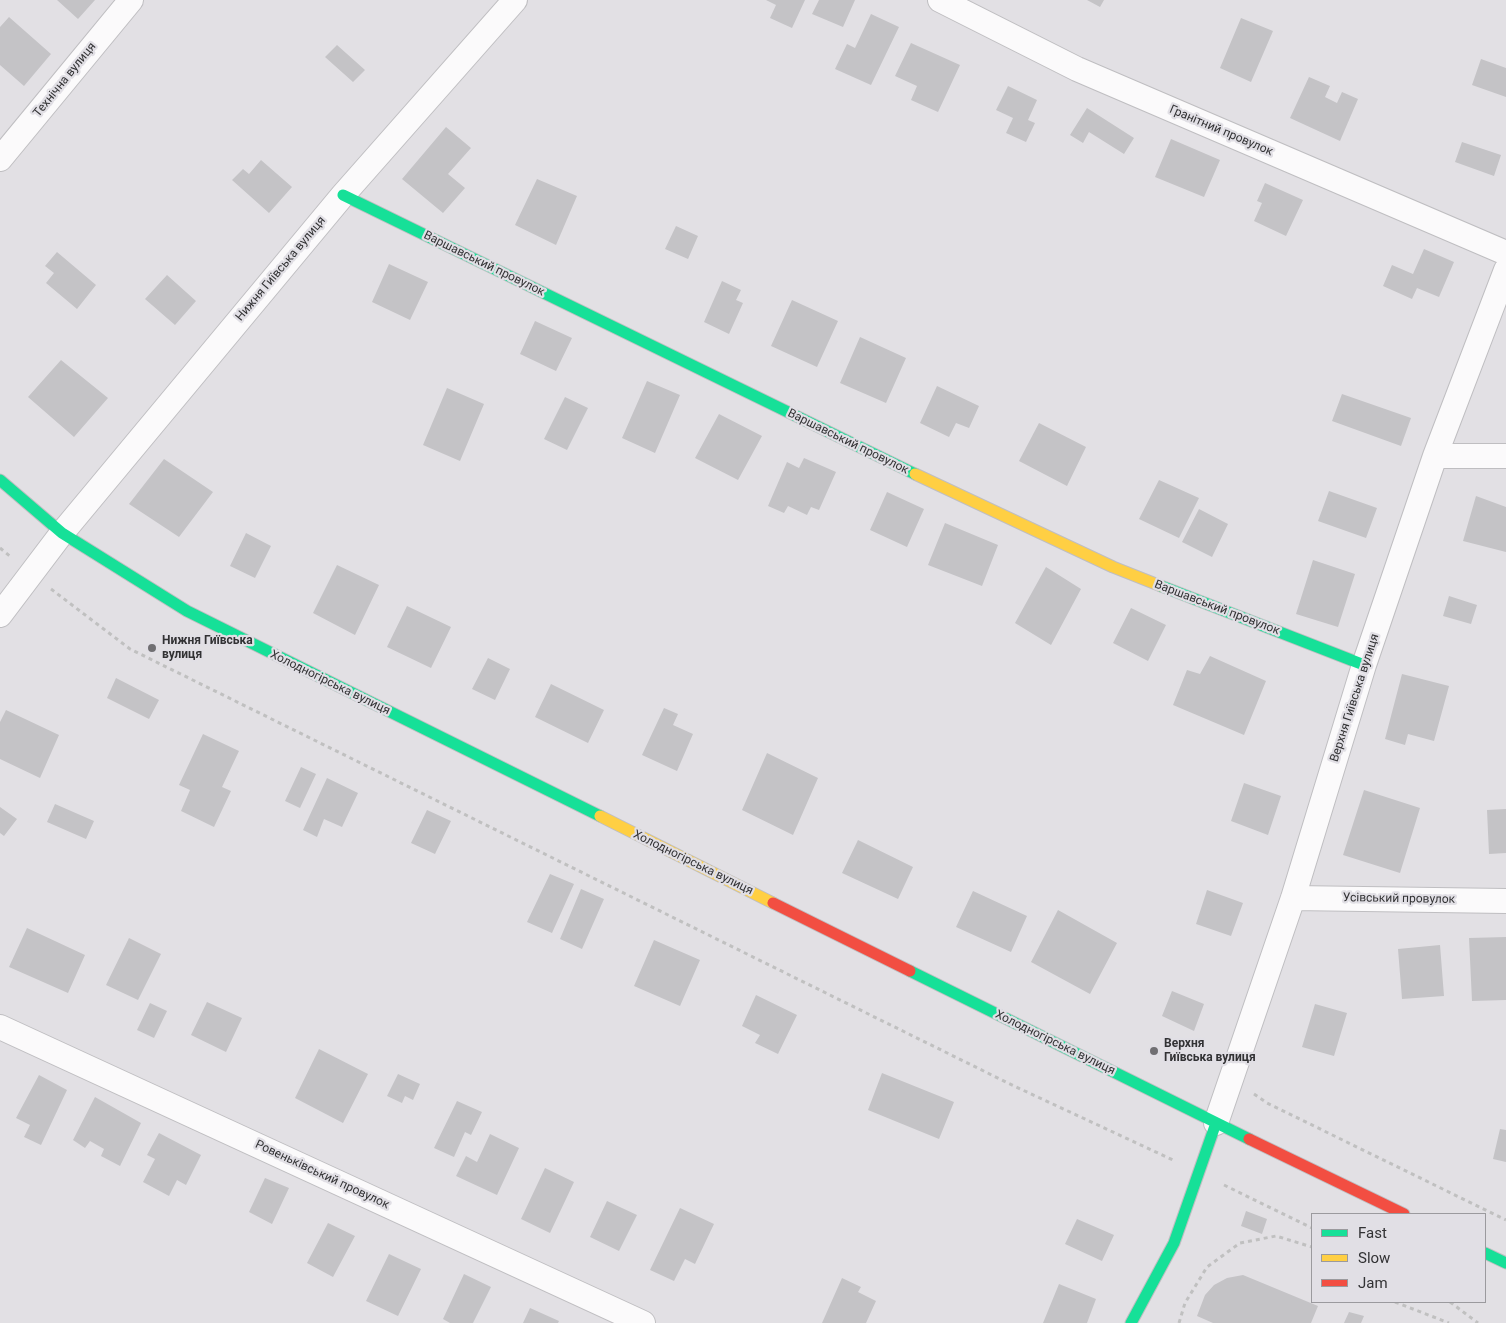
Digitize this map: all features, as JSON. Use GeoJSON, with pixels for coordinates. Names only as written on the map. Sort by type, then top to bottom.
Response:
{"type":"FeatureCollection","features":[{"type":"Feature","properties":{"kind":"main road","name":"Варшавський провулок"},"geometry":{"type":"LineString","coordinates":[[343,195],[846,442],[1113,567],[1364,665]]}},
{"type":"Feature","properties":{"kind":"main road","name":"Холодногірська вулиця"},"geometry":{"type":"LineString","coordinates":[[0,480],[62,532],[187,611],[1216,1124],[1402,1213]]}},
{"type":"Feature","properties":{"kind":"main road","name":"Верхня Гиївська вулиця"},"geometry":{"type":"LineString","coordinates":[[1131,1323],[1174,1243],[1216,1124]]}},
{"type":"Feature","properties":{"kind":"main road"},"geometry":{"type":"LineString","coordinates":[[1486,1253],[1506,1263]]}},
{"type":"Feature","properties":{"kind":"street","name":"Технічна вулиця"},"geometry":{"type":"LineString","coordinates":[[0,159],[131,0]]}},
{"type":"Feature","properties":{"kind":"street","name":"Нижня Гиївська вулиця"},"geometry":{"type":"LineString","coordinates":[[0,615],[62,532],[343,195],[515,0]]}},
{"type":"Feature","properties":{"kind":"street","name":"Гранітний провулок"},"geometry":{"type":"LineString","coordinates":[[940,0],[1076,69],[1506,253]]}},
{"type":"Feature","properties":{"kind":"street","name":"Верхня Гиївська вулиця"},"geometry":{"type":"LineString","coordinates":[[1216,1124],[1293,898],[1364,665],[1435,456],[1506,270]]}},
{"type":"Feature","properties":{"kind":"street"},"geometry":{"type":"LineString","coordinates":[[1435,456],[1506,456]]}},
{"type":"Feature","properties":{"kind":"street","name":"Усівський провулок"},"geometry":{"type":"LineString","coordinates":[[1293,898],[1506,901]]}},
{"type":"Feature","properties":{"kind":"street","name":"Ровеньківський провулок"},"geometry":{"type":"LineString","coordinates":[[0,1027],[643,1323]]}},
{"type":"Feature","properties":{"kind":"path"},"geometry":{"type":"LineString","coordinates":[[0,548],[130,649],[996,1077],[1199,1172],[1311,1228]]}},
{"type":"Feature","properties":{"kind":"path"},"geometry":{"type":"LineString","coordinates":[[1232,1077],[1267,1103],[1506,1220]]}},
{"type":"Feature","properties":{"kind":"path"},"geometry":{"type":"LineString","coordinates":[[1179,1323],[1185,1303],[1207,1267],[1240,1243],[1276,1236],[1311,1247]]}},
{"type":"Feature","properties":{"kind":"path"},"geometry":{"type":"LineString","coordinates":[[1398,1303],[1448,1323]]}},
{"type":"Feature","properties":{"kind":"path"},"geometry":{"type":"LineString","coordinates":[[1451,1303],[1478,1323]]}},
{"type":"Feature","properties":{"kind":"building"},"geometry":{"type":"Polygon","coordinates":[[[57,0],[95,0],[78,19],[57,0]]]}},
{"type":"Feature","properties":{"kind":"building"},"geometry":{"type":"Polygon","coordinates":[[[766,0],[805,0],[792,28],[770,18],[776,5],[766,0]]]}},
{"type":"Feature","properties":{"kind":"building"},"geometry":{"type":"Polygon","coordinates":[[[819,0],[855,0],[843,27],[812,14],[819,0]]]}},
{"type":"Feature","properties":{"kind":"building"},"geometry":{"type":"Polygon","coordinates":[[[1087,0],[1104,0],[1100,7],[1087,0]]]}},
{"type":"Feature","properties":{"kind":"building"},"geometry":{"type":"Polygon","coordinates":[[[871,14],[899,27],[871,85],[835,69],[847,44],[855,48],[871,14]]]}},
{"type":"Feature","properties":{"kind":"building"},"geometry":{"type":"Polygon","coordinates":[[[9,17],[51,54],[24,86],[0,65],[0,27],[9,17]]]}},
{"type":"Feature","properties":{"kind":"building"},"geometry":{"type":"Polygon","coordinates":[[[1241,18],[1273,31],[1251,82],[1220,68],[1241,18]]]}},
{"type":"Feature","properties":{"kind":"building"},"geometry":{"type":"Polygon","coordinates":[[[911,43],[960,65],[938,112],[911,100],[917,86],[895,76],[911,43]]]}},
{"type":"Feature","properties":{"kind":"building"},"geometry":{"type":"Polygon","coordinates":[[[337,45],[365,70],[353,82],[325,57],[337,45]]]}},
{"type":"Feature","properties":{"kind":"building"},"geometry":{"type":"Polygon","coordinates":[[[1481,59],[1506,68],[1506,97],[1472,85],[1481,59]]]}},
{"type":"Feature","properties":{"kind":"building"},"geometry":{"type":"Polygon","coordinates":[[[1309,77],[1330,86],[1325,97],[1337,103],[1342,92],[1358,99],[1340,141],[1290,118],[1309,77]]]}},
{"type":"Feature","properties":{"kind":"building"},"geometry":{"type":"Polygon","coordinates":[[[1008,86],[1037,100],[1028,120],[1035,123],[1026,142],[1006,133],[1013,118],[996,110],[1008,86]]]}},
{"type":"Feature","properties":{"kind":"building"},"geometry":{"type":"Polygon","coordinates":[[[1087,108],[1134,138],[1124,154],[1089,132],[1083,143],[1070,135],[1087,108]]]}},
{"type":"Feature","properties":{"kind":"building"},"geometry":{"type":"Polygon","coordinates":[[[446,127],[471,148],[448,174],[465,188],[443,213],[402,179],[446,127]]]}},
{"type":"Feature","properties":{"kind":"building"},"geometry":{"type":"Polygon","coordinates":[[[1171,139],[1220,160],[1204,197],[1155,177],[1171,139]]]}},
{"type":"Feature","properties":{"kind":"building"},"geometry":{"type":"Polygon","coordinates":[[[1462,142],[1501,155],[1494,176],[1455,162],[1462,142]]]}},
{"type":"Feature","properties":{"kind":"building"},"geometry":{"type":"Polygon","coordinates":[[[261,160],[292,187],[269,213],[232,180],[243,169],[249,174],[261,160]]]}},
{"type":"Feature","properties":{"kind":"building"},"geometry":{"type":"Polygon","coordinates":[[[537,179],[577,196],[556,245],[515,225],[537,179]]]}},
{"type":"Feature","properties":{"kind":"building"},"geometry":{"type":"Polygon","coordinates":[[[1265,183],[1303,200],[1286,236],[1254,221],[1262,203],[1257,201],[1265,183]]]}},
{"type":"Feature","properties":{"kind":"building"},"geometry":{"type":"Polygon","coordinates":[[[676,226],[698,236],[688,259],[665,249],[676,226]]]}},
{"type":"Feature","properties":{"kind":"building"},"geometry":{"type":"Polygon","coordinates":[[[1424,249],[1454,262],[1439,297],[1417,288],[1412,299],[1383,286],[1392,265],[1413,274],[1424,249]]]}},
{"type":"Feature","properties":{"kind":"building"},"geometry":{"type":"Polygon","coordinates":[[[57,252],[96,285],[77,309],[46,283],[54,273],[45,266],[57,252]]]}},
{"type":"Feature","properties":{"kind":"building"},"geometry":{"type":"Polygon","coordinates":[[[389,264],[428,282],[410,320],[372,302],[389,264]]]}},
{"type":"Feature","properties":{"kind":"building"},"geometry":{"type":"Polygon","coordinates":[[[167,275],[196,301],[175,325],[145,299],[167,275]]]}},
{"type":"Feature","properties":{"kind":"building"},"geometry":{"type":"Polygon","coordinates":[[[722,281],[741,290],[736,300],[743,303],[729,334],[704,322],[722,281]]]}},
{"type":"Feature","properties":{"kind":"building"},"geometry":{"type":"Polygon","coordinates":[[[792,300],[838,321],[817,367],[771,346],[792,300]]]}},
{"type":"Feature","properties":{"kind":"building"},"geometry":{"type":"Polygon","coordinates":[[[535,321],[572,338],[556,371],[520,354],[535,321]]]}},
{"type":"Feature","properties":{"kind":"building"},"geometry":{"type":"Polygon","coordinates":[[[860,337],[906,358],[886,403],[840,383],[860,337]]]}},
{"type":"Feature","properties":{"kind":"building"},"geometry":{"type":"Polygon","coordinates":[[[61,360],[108,398],[74,437],[28,397],[61,360]]]}},
{"type":"Feature","properties":{"kind":"building"},"geometry":{"type":"Polygon","coordinates":[[[647,381],[680,395],[655,453],[622,438],[647,381]]]}},
{"type":"Feature","properties":{"kind":"building"},"geometry":{"type":"Polygon","coordinates":[[[937,386],[979,406],[969,428],[956,423],[949,437],[920,423],[937,386]]]}},
{"type":"Feature","properties":{"kind":"building"},"geometry":{"type":"Polygon","coordinates":[[[447,388],[484,404],[460,461],[423,445],[447,388]]]}},
{"type":"Feature","properties":{"kind":"building"},"geometry":{"type":"Polygon","coordinates":[[[1342,394],[1411,418],[1401,446],[1332,421],[1342,394]]]}},
{"type":"Feature","properties":{"kind":"building"},"geometry":{"type":"Polygon","coordinates":[[[565,397],[588,408],[567,450],[544,439],[565,397]]]}},
{"type":"Feature","properties":{"kind":"building"},"geometry":{"type":"Polygon","coordinates":[[[719,414],[762,436],[738,480],[695,458],[719,414]]]}},
{"type":"Feature","properties":{"kind":"building"},"geometry":{"type":"Polygon","coordinates":[[[1039,423],[1086,447],[1067,486],[1019,461],[1039,423]]]}},
{"type":"Feature","properties":{"kind":"building"},"geometry":{"type":"Polygon","coordinates":[[[804,458],[836,472],[819,510],[811,507],[807,515],[788,506],[784,513],[768,506],[787,462],[799,468],[804,458]]]}},
{"type":"Feature","properties":{"kind":"building"},"geometry":{"type":"Polygon","coordinates":[[[164,459],[213,492],[179,537],[129,504],[164,459]]]}},
{"type":"Feature","properties":{"kind":"building"},"geometry":{"type":"Polygon","coordinates":[[[1159,480],[1199,498],[1179,538],[1139,519],[1159,480]]]}},
{"type":"Feature","properties":{"kind":"building"},"geometry":{"type":"Polygon","coordinates":[[[1329,491],[1377,508],[1366,538],[1318,521],[1329,491]]]}},
{"type":"Feature","properties":{"kind":"building"},"geometry":{"type":"Polygon","coordinates":[[[887,492],[924,509],[907,547],[870,530],[887,492]]]}},
{"type":"Feature","properties":{"kind":"building"},"geometry":{"type":"Polygon","coordinates":[[[1476,496],[1506,507],[1506,552],[1463,541],[1476,496]]]}},
{"type":"Feature","properties":{"kind":"building"},"geometry":{"type":"Polygon","coordinates":[[[1199,509],[1228,524],[1212,557],[1182,542],[1199,509]]]}},
{"type":"Feature","properties":{"kind":"building"},"geometry":{"type":"Polygon","coordinates":[[[945,523],[998,545],[982,586],[928,565],[945,523]]]}},
{"type":"Feature","properties":{"kind":"building"},"geometry":{"type":"Polygon","coordinates":[[[246,533],[271,546],[255,578],[230,566],[246,533]]]}},
{"type":"Feature","properties":{"kind":"building"},"geometry":{"type":"Polygon","coordinates":[[[1313,560],[1355,574],[1338,627],[1296,614],[1313,560]]]}},
{"type":"Feature","properties":{"kind":"building"},"geometry":{"type":"Polygon","coordinates":[[[337,565],[379,585],[355,635],[313,613],[337,565]]]}},
{"type":"Feature","properties":{"kind":"building"},"geometry":{"type":"Polygon","coordinates":[[[1046,567],[1081,589],[1051,645],[1015,623],[1046,567]]]}},
{"type":"Feature","properties":{"kind":"building"},"geometry":{"type":"Polygon","coordinates":[[[1449,596],[1477,605],[1471,624],[1443,616],[1449,596]]]}},
{"type":"Feature","properties":{"kind":"building"},"geometry":{"type":"Polygon","coordinates":[[[407,606],[451,627],[431,668],[387,647],[407,606]]]}},
{"type":"Feature","properties":{"kind":"building"},"geometry":{"type":"Polygon","coordinates":[[[1131,608],[1166,625],[1148,661],[1113,643],[1131,608]]]}},
{"type":"Feature","properties":{"kind":"building"},"geometry":{"type":"Polygon","coordinates":[[[1210,656],[1266,681],[1244,735],[1173,705],[1187,670],[1200,674],[1210,656]]]}},
{"type":"Feature","properties":{"kind":"building"},"geometry":{"type":"Polygon","coordinates":[[[488,658],[510,669],[495,700],[472,689],[488,658]]]}},
{"type":"Feature","properties":{"kind":"building"},"geometry":{"type":"Polygon","coordinates":[[[1402,674],[1449,686],[1434,741],[1408,734],[1405,745],[1385,739],[1402,674]]]}},
{"type":"Feature","properties":{"kind":"building"},"geometry":{"type":"Polygon","coordinates":[[[116,678],[159,700],[149,719],[107,698],[116,678]]]}},
{"type":"Feature","properties":{"kind":"building"},"geometry":{"type":"Polygon","coordinates":[[[551,684],[604,710],[588,743],[535,717],[551,684]]]}},
{"type":"Feature","properties":{"kind":"building"},"geometry":{"type":"Polygon","coordinates":[[[664,708],[678,714],[673,725],[693,734],[677,771],[642,755],[664,708]]]}},
{"type":"Feature","properties":{"kind":"building"},"geometry":{"type":"Polygon","coordinates":[[[6,710],[59,735],[40,778],[0,759],[0,722],[6,710]]]}},
{"type":"Feature","properties":{"kind":"building"},"geometry":{"type":"Polygon","coordinates":[[[203,734],[239,751],[222,787],[231,791],[214,827],[181,811],[190,790],[179,785],[203,734]]]}},
{"type":"Feature","properties":{"kind":"building"},"geometry":{"type":"Polygon","coordinates":[[[767,753],[818,778],[793,835],[742,810],[767,753]]]}},
{"type":"Feature","properties":{"kind":"building"},"geometry":{"type":"Polygon","coordinates":[[[301,767],[316,774],[300,808],[285,801],[301,767]]]}},
{"type":"Feature","properties":{"kind":"building"},"geometry":{"type":"Polygon","coordinates":[[[327,778],[358,793],[342,827],[324,819],[317,837],[303,830],[327,778]]]}},
{"type":"Feature","properties":{"kind":"building"},"geometry":{"type":"Polygon","coordinates":[[[1244,783],[1281,796],[1268,835],[1231,821],[1244,783]]]}},
{"type":"Feature","properties":{"kind":"building"},"geometry":{"type":"Polygon","coordinates":[[[1364,790],[1420,808],[1400,873],[1343,855],[1364,790]]]}},
{"type":"Feature","properties":{"kind":"building"},"geometry":{"type":"Polygon","coordinates":[[[55,804],[94,821],[86,839],[47,822],[55,804]]]}},
{"type":"Feature","properties":{"kind":"building"},"geometry":{"type":"Polygon","coordinates":[[[0,807],[17,819],[4,836],[0,833],[0,807]]]}},
{"type":"Feature","properties":{"kind":"building"},"geometry":{"type":"Polygon","coordinates":[[[1506,809],[1506,853],[1489,854],[1487,810],[1506,809]]]}},
{"type":"Feature","properties":{"kind":"building"},"geometry":{"type":"Polygon","coordinates":[[[427,810],[451,821],[435,854],[411,843],[427,810]]]}},
{"type":"Feature","properties":{"kind":"building"},"geometry":{"type":"Polygon","coordinates":[[[858,840],[913,867],[898,899],[842,873],[858,840]]]}},
{"type":"Feature","properties":{"kind":"building"},"geometry":{"type":"Polygon","coordinates":[[[550,874],[574,884],[552,933],[527,922],[550,874]]]}},
{"type":"Feature","properties":{"kind":"building"},"geometry":{"type":"Polygon","coordinates":[[[581,889],[604,899],[582,949],[560,939],[581,889]]]}},
{"type":"Feature","properties":{"kind":"building"},"geometry":{"type":"Polygon","coordinates":[[[1207,890],[1243,903],[1231,936],[1196,924],[1207,890]]]}},
{"type":"Feature","properties":{"kind":"building"},"geometry":{"type":"Polygon","coordinates":[[[973,891],[1027,916],[1011,952],[956,927],[973,891]]]}},
{"type":"Feature","properties":{"kind":"building"},"geometry":{"type":"Polygon","coordinates":[[[1058,910],[1117,943],[1090,994],[1031,962],[1058,910]]]}},
{"type":"Feature","properties":{"kind":"building"},"geometry":{"type":"Polygon","coordinates":[[[27,928],[85,955],[68,993],[9,967],[27,928]]]}},
{"type":"Feature","properties":{"kind":"building"},"geometry":{"type":"Polygon","coordinates":[[[1506,937],[1506,1000],[1472,1001],[1469,938],[1506,937]]]}},
{"type":"Feature","properties":{"kind":"building"},"geometry":{"type":"Polygon","coordinates":[[[129,938],[161,954],[138,1000],[106,985],[129,938]]]}},
{"type":"Feature","properties":{"kind":"building"},"geometry":{"type":"Polygon","coordinates":[[[654,940],[700,960],[680,1006],[634,986],[654,940]]]}},
{"type":"Feature","properties":{"kind":"building"},"geometry":{"type":"Polygon","coordinates":[[[1440,945],[1444,996],[1402,999],[1398,949],[1440,945]]]}},
{"type":"Feature","properties":{"kind":"building"},"geometry":{"type":"Polygon","coordinates":[[[1172,991],[1204,1004],[1194,1031],[1162,1016],[1172,991]]]}},
{"type":"Feature","properties":{"kind":"building"},"geometry":{"type":"Polygon","coordinates":[[[756,995],[797,1015],[778,1054],[755,1043],[760,1035],[742,1026],[756,995]]]}},
{"type":"Feature","properties":{"kind":"building"},"geometry":{"type":"Polygon","coordinates":[[[207,1002],[242,1018],[226,1052],[191,1035],[207,1002]]]}},
{"type":"Feature","properties":{"kind":"building"},"geometry":{"type":"Polygon","coordinates":[[[150,1003],[167,1011],[154,1038],[137,1030],[150,1003]]]}},
{"type":"Feature","properties":{"kind":"building"},"geometry":{"type":"Polygon","coordinates":[[[1315,1004],[1347,1013],[1334,1056],[1302,1047],[1315,1004]]]}},
{"type":"Feature","properties":{"kind":"building"},"geometry":{"type":"Polygon","coordinates":[[[319,1049],[368,1074],[343,1123],[295,1098],[319,1049]]]}},
{"type":"Feature","properties":{"kind":"building"},"geometry":{"type":"Polygon","coordinates":[[[882,1073],[954,1102],[939,1139],[868,1110],[882,1073]]]}},
{"type":"Feature","properties":{"kind":"building"},"geometry":{"type":"Polygon","coordinates":[[[398,1074],[420,1084],[413,1100],[405,1096],[402,1103],[387,1096],[398,1074]]]}},
{"type":"Feature","properties":{"kind":"building"},"geometry":{"type":"Polygon","coordinates":[[[39,1075],[67,1090],[41,1145],[24,1137],[30,1125],[16,1118],[39,1075]]]}},
{"type":"Feature","properties":{"kind":"building"},"geometry":{"type":"Polygon","coordinates":[[[95,1097],[141,1123],[120,1166],[101,1156],[104,1149],[90,1141],[85,1148],[73,1140],[95,1097]]]}},
{"type":"Feature","properties":{"kind":"building"},"geometry":{"type":"Polygon","coordinates":[[[457,1101],[482,1112],[471,1135],[465,1132],[454,1157],[434,1148],[457,1101]]]}},
{"type":"Feature","properties":{"kind":"building"},"geometry":{"type":"Polygon","coordinates":[[[1500,1129],[1506,1130],[1506,1162],[1493,1159],[1500,1129]]]}},
{"type":"Feature","properties":{"kind":"building"},"geometry":{"type":"Polygon","coordinates":[[[159,1133],[201,1155],[186,1185],[177,1180],[169,1196],[143,1182],[155,1159],[147,1155],[159,1133]]]}},
{"type":"Feature","properties":{"kind":"building"},"geometry":{"type":"Polygon","coordinates":[[[490,1134],[519,1148],[497,1195],[456,1176],[466,1156],[477,1162],[490,1134]]]}},
{"type":"Feature","properties":{"kind":"building"},"geometry":{"type":"Polygon","coordinates":[[[545,1168],[574,1182],[550,1233],[521,1219],[545,1168]]]}},
{"type":"Feature","properties":{"kind":"building"},"geometry":{"type":"Polygon","coordinates":[[[265,1178],[289,1188],[272,1224],[249,1212],[265,1178]]]}},
{"type":"Feature","properties":{"kind":"building"},"geometry":{"type":"Polygon","coordinates":[[[607,1201],[637,1215],[619,1251],[590,1237],[607,1201]]]}},
{"type":"Feature","properties":{"kind":"building"},"geometry":{"type":"Polygon","coordinates":[[[680,1208],[714,1224],[695,1264],[685,1259],[674,1281],[650,1270],[680,1208]]]}},
{"type":"Feature","properties":{"kind":"building"},"geometry":{"type":"Polygon","coordinates":[[[1246,1211],[1267,1219],[1262,1234],[1241,1226],[1246,1211]]]}},
{"type":"Feature","properties":{"kind":"building"},"geometry":{"type":"Polygon","coordinates":[[[1077,1219],[1114,1235],[1102,1261],[1065,1244],[1077,1219]]]}},
{"type":"Feature","properties":{"kind":"building"},"geometry":{"type":"Polygon","coordinates":[[[328,1223],[355,1236],[333,1277],[307,1263],[328,1223]]]}},
{"type":"Feature","properties":{"kind":"building"},"geometry":{"type":"Polygon","coordinates":[[[389,1254],[421,1269],[398,1316],[366,1301],[389,1254]]]}},
{"type":"Feature","properties":{"kind":"building"},"geometry":{"type":"Polygon","coordinates":[[[464,1274],[491,1287],[473,1323],[450,1323],[443,1319],[464,1274]]]}},
{"type":"Feature","properties":{"kind":"building"},"geometry":{"type":"Polygon","coordinates":[[[1243,1275],[1318,1306],[1311,1323],[1213,1323],[1197,1316],[1205,1295],[1214,1285],[1227,1278],[1243,1275]]]}},
{"type":"Feature","properties":{"kind":"building"},"geometry":{"type":"Polygon","coordinates":[[[842,1278],[861,1287],[858,1292],[876,1301],[866,1323],[822,1323],[842,1278]]]}},
{"type":"Feature","properties":{"kind":"building"},"geometry":{"type":"Polygon","coordinates":[[[1059,1284],[1096,1299],[1087,1323],[1043,1323],[1059,1284]]]}},
{"type":"Feature","properties":{"kind":"building"},"geometry":{"type":"Polygon","coordinates":[[[530,1308],[559,1321],[558,1323],[523,1323],[530,1308]]]}},
{"type":"Feature","properties":{"kind":"building"},"geometry":{"type":"Polygon","coordinates":[[[1349,1312],[1364,1316],[1361,1323],[1344,1323],[1349,1312]]]}},
{"type":"Feature","properties":{"kind":"traffic: fast"},"geometry":{"type":"LineString","coordinates":[[343,195],[915,474]]}},
{"type":"Feature","properties":{"kind":"traffic: fast"},"geometry":{"type":"LineString","coordinates":[[0,480],[62,533],[187,611],[600,816]]}},
{"type":"Feature","properties":{"kind":"traffic: fast"},"geometry":{"type":"LineString","coordinates":[[1161,586],[1364,665]]}},
{"type":"Feature","properties":{"kind":"traffic: fast"},"geometry":{"type":"LineString","coordinates":[[910,971],[1249,1139]]}},
{"type":"Feature","properties":{"kind":"traffic: fast"},"geometry":{"type":"LineString","coordinates":[[1131,1323],[1174,1243],[1216,1123]]}},
{"type":"Feature","properties":{"kind":"traffic: fast"},"geometry":{"type":"LineString","coordinates":[[1486,1253],[1506,1263]]}},
{"type":"Feature","properties":{"kind":"traffic: slow"},"geometry":{"type":"LineString","coordinates":[[915,474],[1113,567],[1161,586]]}},
{"type":"Feature","properties":{"kind":"traffic: slow"},"geometry":{"type":"LineString","coordinates":[[600,816],[773,903]]}},
{"type":"Feature","properties":{"kind":"traffic: jam"},"geometry":{"type":"LineString","coordinates":[[773,903],[910,971]]}},
{"type":"Feature","properties":{"kind":"traffic: jam"},"geometry":{"type":"LineString","coordinates":[[1249,1139],[1402,1213]]}},
{"type":"Feature","properties":{"kind":"place","name":"Нижня Гиївська вулиця"},"geometry":{"type":"Point","coordinates":[152,648]}},
{"type":"Feature","properties":{"kind":"place","name":"Верхня Гиївська вулиця"},"geometry":{"type":"Point","coordinates":[1154,1051]}}]}
